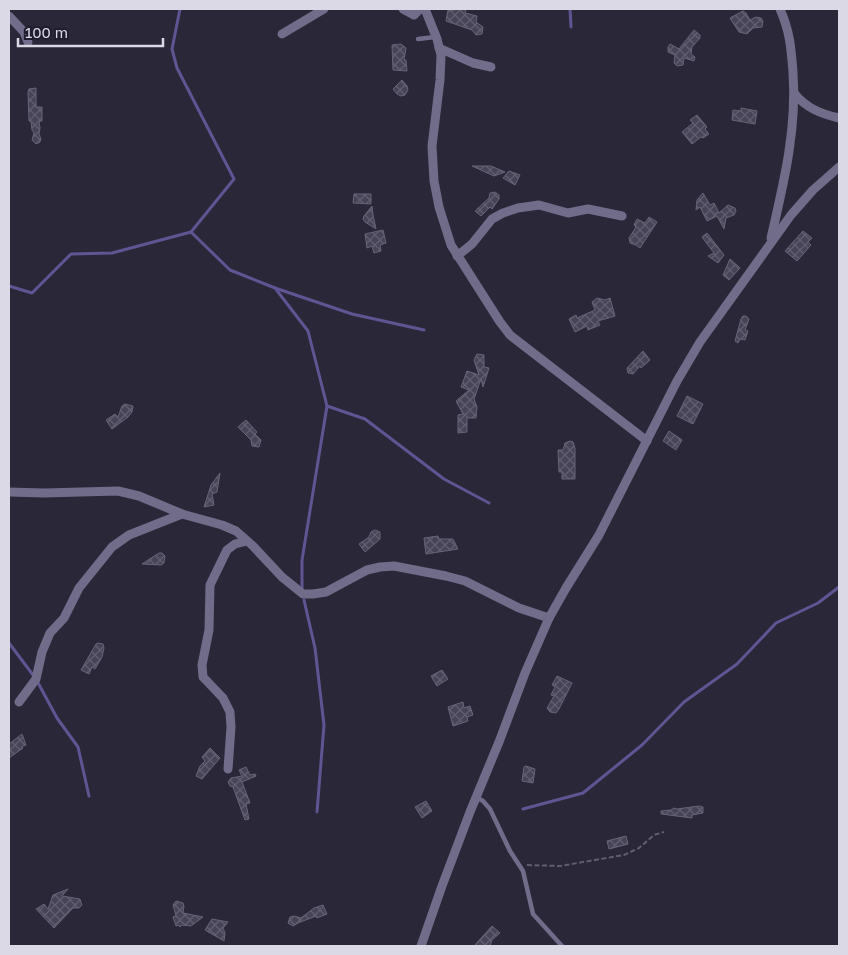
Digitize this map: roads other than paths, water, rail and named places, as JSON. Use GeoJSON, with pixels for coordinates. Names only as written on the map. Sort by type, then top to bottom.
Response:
{"type":"FeatureCollection","features":[{"type":"Feature","properties":{"kind":"street"},"geometry":{"type":"LineString","coordinates":[[403,9],[417,12],[413,16],[431,24]]}},
{"type":"Feature","properties":{"kind":"street"},"geometry":{"type":"LineString","coordinates":[[425,9],[437,37],[441,56],[432,146],[434,181],[439,207],[451,245],[510,335],[647,441]]}},
{"type":"Feature","properties":{"kind":"street"},"geometry":{"type":"LineString","coordinates":[[770,243],[786,177],[792,141],[794,92],[790,35],[780,9]]}},
{"type":"Feature","properties":{"kind":"street"},"geometry":{"type":"LineString","coordinates":[[282,34],[322,10]]}},
{"type":"Feature","properties":{"kind":"street"},"geometry":{"type":"LineString","coordinates":[[9,16],[18,25],[28,42]]}},
{"type":"Feature","properties":{"kind":"street"},"geometry":{"type":"LineString","coordinates":[[439,48],[473,63],[491,68]]}},
{"type":"Feature","properties":{"kind":"street"},"geometry":{"type":"LineString","coordinates":[[794,92],[808,107],[839,118]]}},
{"type":"Feature","properties":{"kind":"street"},"geometry":{"type":"LineString","coordinates":[[421,946],[442,886],[525,673],[550,618],[599,535],[677,381],[700,342],[791,215],[813,190],[839,167]]}},
{"type":"Feature","properties":{"kind":"street"},"geometry":{"type":"LineString","coordinates":[[457,256],[472,244],[492,219],[518,208],[540,205],[568,214],[588,209],[622,216]]}},
{"type":"Feature","properties":{"kind":"street"},"geometry":{"type":"LineString","coordinates":[[9,492],[118,491],[139,496],[182,514],[236,531],[282,577],[303,594],[326,592],[367,570],[394,566],[465,581],[519,608],[550,618]]}},
{"type":"Feature","properties":{"kind":"street"},"geometry":{"type":"LineString","coordinates":[[19,702],[36,679],[42,652],[50,633],[64,618],[79,588],[112,547],[129,535],[182,514]]}},
{"type":"Feature","properties":{"kind":"street"},"geometry":{"type":"LineString","coordinates":[[228,769],[231,727],[230,712],[223,698],[203,676],[202,665],[208,630],[210,585],[227,550],[235,544],[247,541]]}},
{"type":"Feature","properties":{"kind":"lane"},"geometry":{"type":"LineString","coordinates":[[418,39],[437,37]]}},
{"type":"Feature","properties":{"kind":"lane"},"geometry":{"type":"LineString","coordinates":[[476,797],[483,801],[490,809],[510,851],[523,871],[534,914],[562,946]]}},
{"type":"Feature","properties":{"kind":"waterway"},"geometry":{"type":"LineString","coordinates":[[9,286],[32,293],[71,254],[112,253],[191,232],[234,179],[177,68],[172,49],[180,9]]}},
{"type":"Feature","properties":{"kind":"waterway"},"geometry":{"type":"LineString","coordinates":[[570,9],[571,27]]}},
{"type":"Feature","properties":{"kind":"waterway"},"geometry":{"type":"LineString","coordinates":[[191,232],[230,270],[275,288],[308,331],[327,406],[302,560],[302,588]]}},
{"type":"Feature","properties":{"kind":"waterway"},"geometry":{"type":"LineString","coordinates":[[275,288],[352,314],[424,330]]}},
{"type":"Feature","properties":{"kind":"waterway"},"geometry":{"type":"LineString","coordinates":[[327,406],[365,419],[444,479],[489,503]]}},
{"type":"Feature","properties":{"kind":"waterway"},"geometry":{"type":"LineString","coordinates":[[523,809],[583,793],[642,745],[684,702],[737,664],[776,623],[818,603],[839,587]]}},
{"type":"Feature","properties":{"kind":"waterway"},"geometry":{"type":"LineString","coordinates":[[304,600],[315,648],[324,725],[317,812]]}},
{"type":"Feature","properties":{"kind":"waterway"},"geometry":{"type":"LineString","coordinates":[[9,643],[36,679],[57,718],[78,747],[89,796]]}}]}
